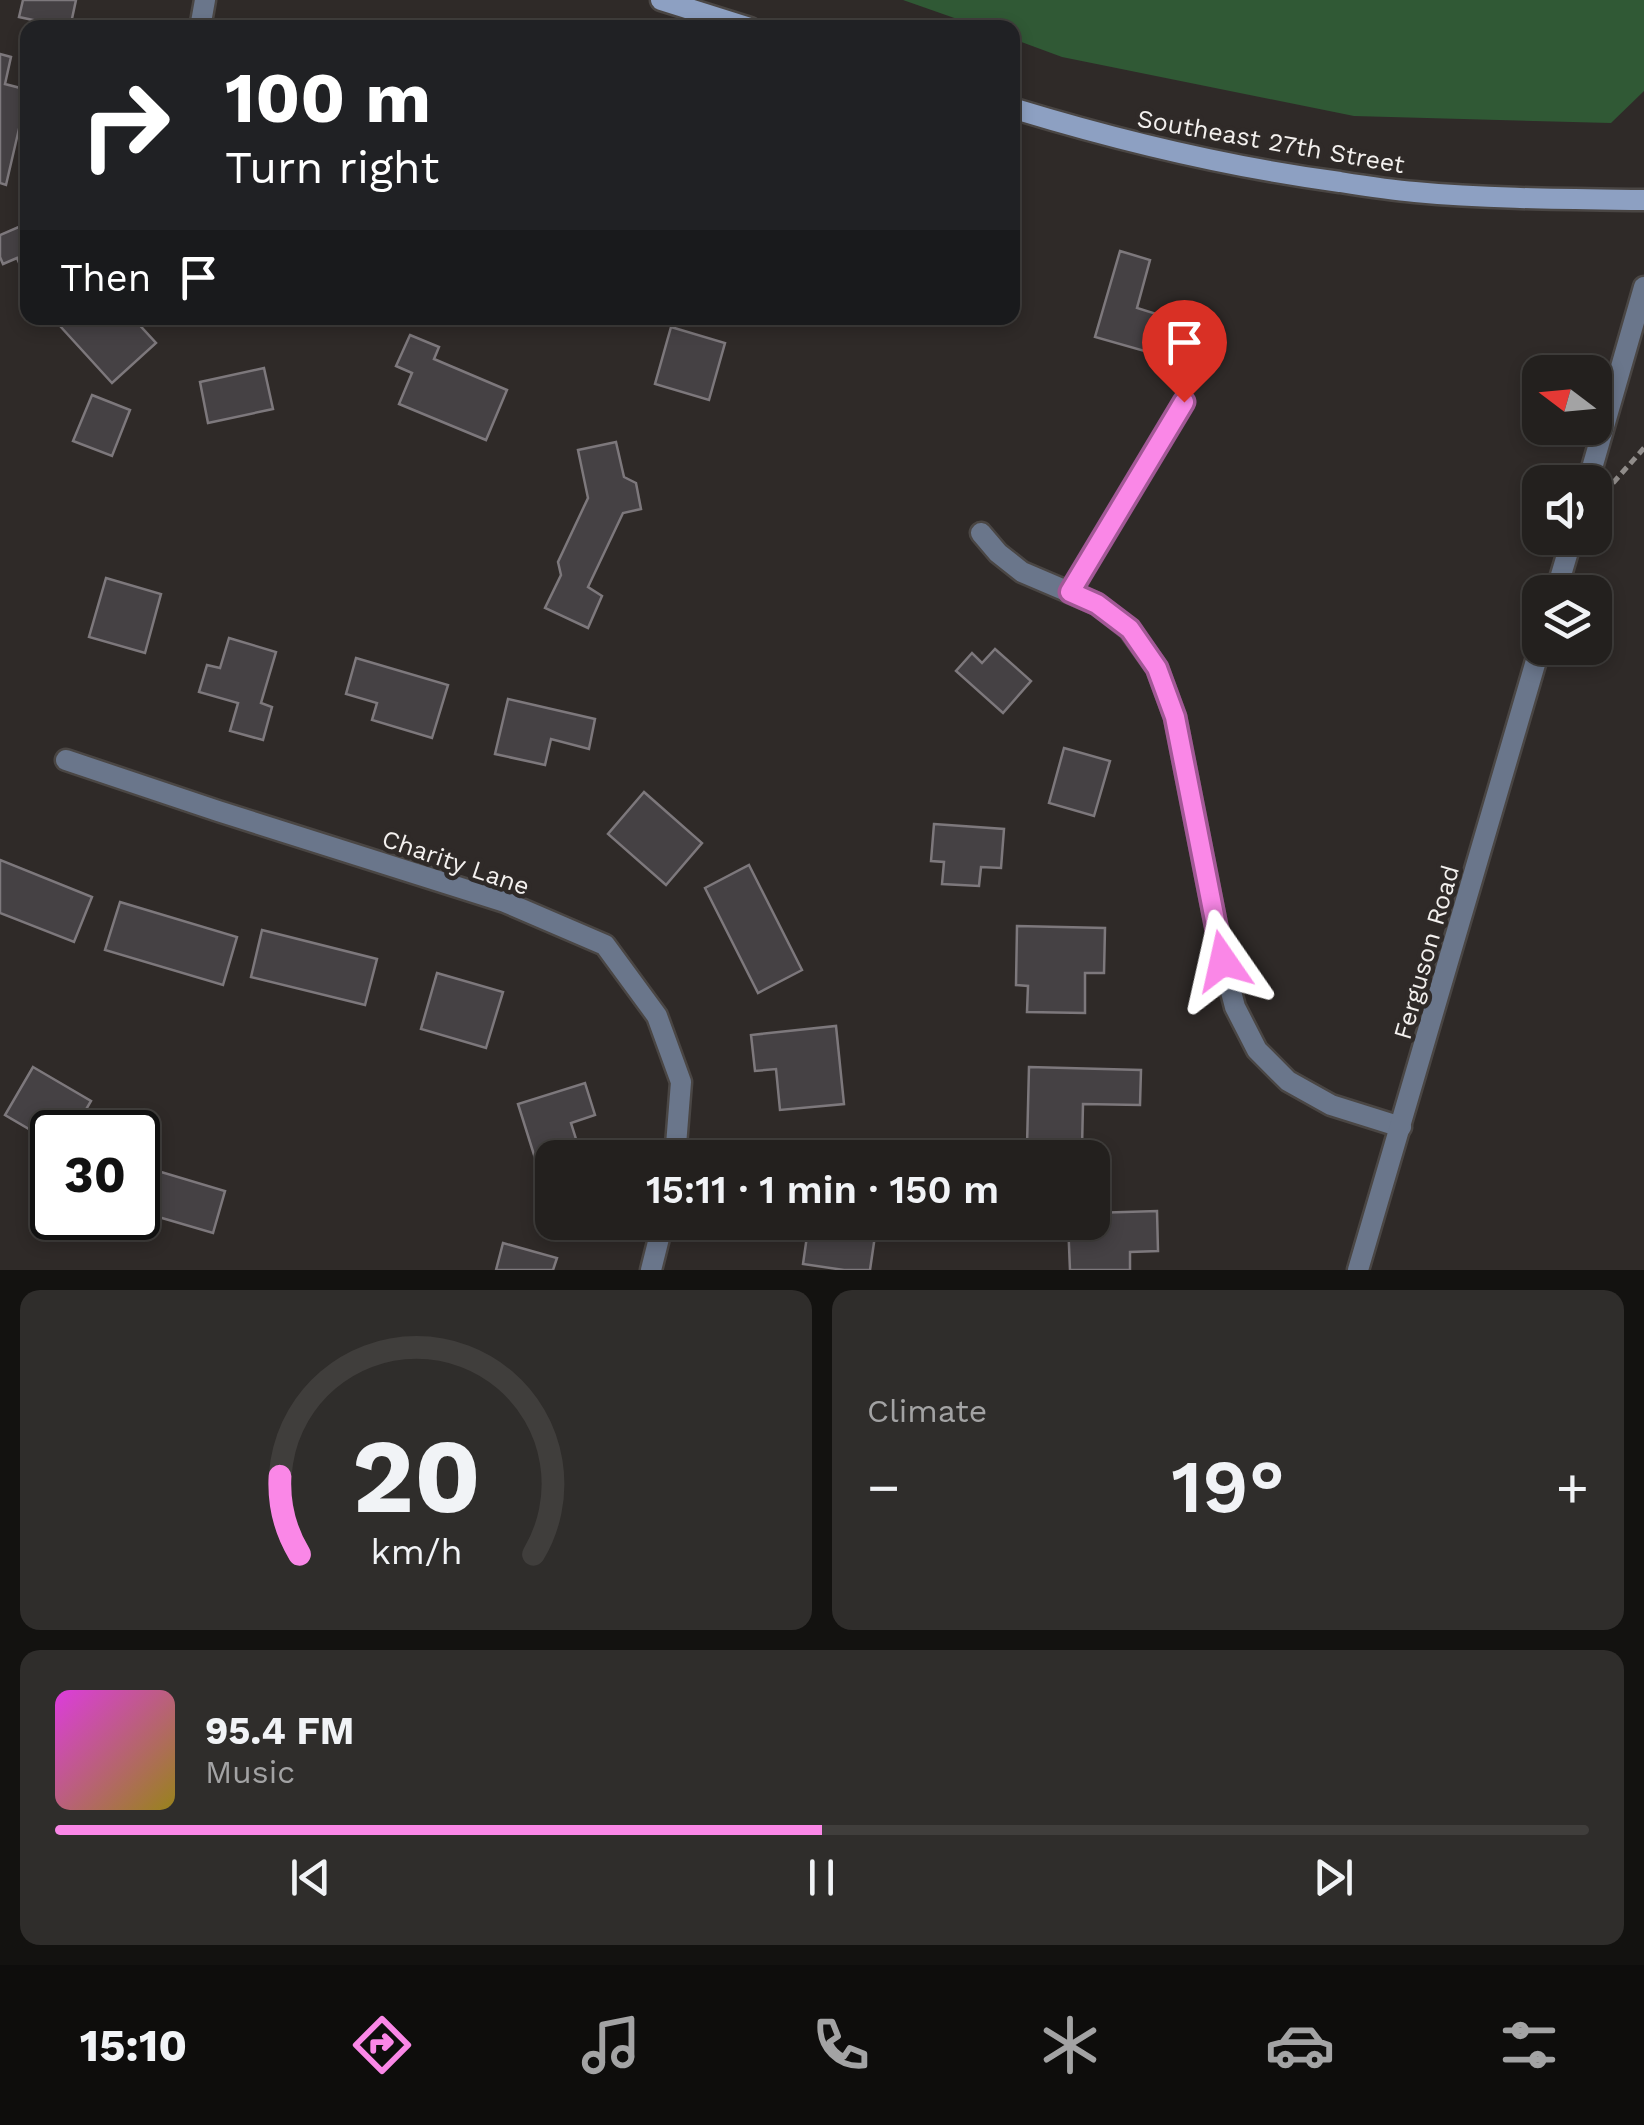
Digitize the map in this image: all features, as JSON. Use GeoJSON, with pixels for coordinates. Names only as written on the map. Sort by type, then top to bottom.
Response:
{"type":"FeatureCollection","features":[{"type":"Feature","properties":{"kind":"main road"},"geometry":{"type":"LineString","coordinates":[[660,0],[724,20]]}},
{"type":"Feature","properties":{"kind":"main road","name":"Southeast 27th Street"},"geometry":{"type":"LineString","coordinates":[[1020,110],[1201,159],[1307,178],[1412,192],[1644,200]]}},
{"type":"Feature","properties":{"kind":"street"},"geometry":{"type":"LineString","coordinates":[[1603,465],[1644,286]]}},
{"type":"Feature","properties":{"kind":"street"},"geometry":{"type":"LineString","coordinates":[[981,533],[1022,572],[1097,604],[1130,629],[1157,668],[1175,717],[1223,961],[1236,1006],[1257,1050],[1288,1081],[1331,1104],[1402,1126]]}},
{"type":"Feature","properties":{"kind":"street","name":"Ferguson Road"},"geometry":{"type":"LineString","coordinates":[[1358,1270],[1535,665]]}},
{"type":"Feature","properties":{"kind":"street","name":"Charity Lane"},"geometry":{"type":"LineString","coordinates":[[66,760],[505,902],[605,945],[657,1016],[682,1082],[677,1140]]}},
{"type":"Feature","properties":{"kind":"street"},"geometry":{"type":"LineString","coordinates":[[651,1270],[658,1240]]}},
{"type":"Feature","properties":{"kind":"lane"},"geometry":{"type":"LineString","coordinates":[[1070,592],[1184,402]]}},
{"type":"Feature","properties":{"kind":"path"},"geometry":{"type":"LineString","coordinates":[[1612,474],[1644,448]]}},
{"type":"Feature","properties":{"kind":"green space"},"geometry":{"type":"Polygon","coordinates":[[[903,0],[1644,0],[1644,91],[1611,123],[1354,116],[1062,57],[1020,42],[1020,20],[960,20],[903,0]]]}},
{"type":"Feature","properties":{"kind":"building"},"geometry":{"type":"Polygon","coordinates":[[[23,0],[76,0],[72,20],[19,17],[23,0]]]}},
{"type":"Feature","properties":{"kind":"building"},"geometry":{"type":"Polygon","coordinates":[[[0,54],[11,57],[5,84],[20,88],[20,125],[6,185],[0,183],[0,54]]]}},
{"type":"Feature","properties":{"kind":"building"},"geometry":{"type":"Polygon","coordinates":[[[20,226],[20,265],[17,258],[3,264],[0,235],[20,226]]]}},
{"type":"Feature","properties":{"kind":"building"},"geometry":{"type":"Polygon","coordinates":[[[1120,251],[1150,260],[1137,308],[1166,317],[1155,354],[1095,337],[1120,251]]]}},
{"type":"Feature","properties":{"kind":"building"},"geometry":{"type":"Polygon","coordinates":[[[139,325],[156,343],[112,383],[60,326],[139,325]]]}},
{"type":"Feature","properties":{"kind":"building"},"geometry":{"type":"Polygon","coordinates":[[[671,327],[725,343],[709,400],[655,384],[671,327]]]}},
{"type":"Feature","properties":{"kind":"building"},"geometry":{"type":"Polygon","coordinates":[[[410,335],[439,347],[434,359],[507,390],[486,440],[399,404],[412,373],[396,366],[410,335]]]}},
{"type":"Feature","properties":{"kind":"building"},"geometry":{"type":"Polygon","coordinates":[[[264,368],[273,409],[208,423],[200,382],[264,368]]]}},
{"type":"Feature","properties":{"kind":"building"},"geometry":{"type":"Polygon","coordinates":[[[92,395],[130,410],[112,456],[73,441],[92,395]]]}},
{"type":"Feature","properties":{"kind":"building"},"geometry":{"type":"Polygon","coordinates":[[[616,442],[624,477],[636,483],[641,509],[623,513],[588,587],[602,596],[588,628],[545,608],[561,575],[558,562],[588,498],[578,450],[616,442]]]}},
{"type":"Feature","properties":{"kind":"building"},"geometry":{"type":"Polygon","coordinates":[[[106,578],[161,594],[145,653],[89,637],[106,578]]]}},
{"type":"Feature","properties":{"kind":"building"},"geometry":{"type":"Polygon","coordinates":[[[229,638],[276,652],[261,703],[272,707],[263,740],[230,731],[238,703],[199,692],[207,665],[220,668],[229,638]]]}},
{"type":"Feature","properties":{"kind":"building"},"geometry":{"type":"Polygon","coordinates":[[[995,649],[1031,681],[1003,713],[956,671],[972,653],[982,663],[995,649]]]}},
{"type":"Feature","properties":{"kind":"building"},"geometry":{"type":"Polygon","coordinates":[[[356,658],[448,685],[432,738],[372,720],[377,703],[346,694],[356,658]]]}},
{"type":"Feature","properties":{"kind":"building"},"geometry":{"type":"Polygon","coordinates":[[[508,699],[595,719],[589,749],[551,739],[545,765],[495,754],[508,699]]]}},
{"type":"Feature","properties":{"kind":"building"},"geometry":{"type":"Polygon","coordinates":[[[1064,748],[1110,761],[1094,816],[1049,803],[1064,748]]]}},
{"type":"Feature","properties":{"kind":"building"},"geometry":{"type":"Polygon","coordinates":[[[644,792],[702,843],[666,885],[608,834],[644,792]]]}},
{"type":"Feature","properties":{"kind":"building"},"geometry":{"type":"Polygon","coordinates":[[[934,824],[1004,829],[1001,868],[981,867],[979,886],[942,884],[944,862],[931,861],[934,824]]]}},
{"type":"Feature","properties":{"kind":"building"},"geometry":{"type":"Polygon","coordinates":[[[0,860],[92,897],[74,942],[0,913],[0,860]]]}},
{"type":"Feature","properties":{"kind":"building"},"geometry":{"type":"Polygon","coordinates":[[[749,865],[802,970],[758,993],[705,888],[749,865]]]}},
{"type":"Feature","properties":{"kind":"building"},"geometry":{"type":"Polygon","coordinates":[[[120,902],[237,937],[223,985],[105,950],[120,902]]]}},
{"type":"Feature","properties":{"kind":"building"},"geometry":{"type":"Polygon","coordinates":[[[1017,926],[1105,928],[1104,973],[1085,973],[1085,1013],[1027,1012],[1028,986],[1016,985],[1017,926]]]}},
{"type":"Feature","properties":{"kind":"building"},"geometry":{"type":"Polygon","coordinates":[[[262,930],[377,959],[365,1005],[251,977],[262,930]]]}},
{"type":"Feature","properties":{"kind":"building"},"geometry":{"type":"Polygon","coordinates":[[[437,973],[503,992],[486,1048],[421,1029],[437,973]]]}},
{"type":"Feature","properties":{"kind":"building"},"geometry":{"type":"Polygon","coordinates":[[[836,1026],[844,1104],[780,1110],[776,1069],[755,1071],[751,1035],[836,1026]]]}},
{"type":"Feature","properties":{"kind":"building"},"geometry":{"type":"Polygon","coordinates":[[[33,1067],[91,1101],[86,1110],[30,1110],[30,1130],[5,1115],[33,1067]]]}},
{"type":"Feature","properties":{"kind":"building"},"geometry":{"type":"Polygon","coordinates":[[[1029,1067],[1141,1070],[1140,1105],[1083,1104],[1082,1140],[1027,1140],[1029,1067]]]}},
{"type":"Feature","properties":{"kind":"building"},"geometry":{"type":"Polygon","coordinates":[[[585,1083],[595,1115],[571,1123],[576,1140],[535,1140],[535,1158],[518,1104],[585,1083]]]}},
{"type":"Feature","properties":{"kind":"building"},"geometry":{"type":"Polygon","coordinates":[[[160,1172],[225,1191],[213,1233],[160,1217],[160,1172]]]}},
{"type":"Feature","properties":{"kind":"building"},"geometry":{"type":"Polygon","coordinates":[[[1157,1211],[1158,1251],[1130,1252],[1130,1270],[1070,1270],[1069,1240],[1110,1240],[1110,1212],[1157,1211]]]}},
{"type":"Feature","properties":{"kind":"building"},"geometry":{"type":"Polygon","coordinates":[[[806,1240],[874,1240],[870,1270],[803,1264],[806,1240]]]}},
{"type":"Feature","properties":{"kind":"building"},"geometry":{"type":"Polygon","coordinates":[[[503,1243],[557,1258],[553,1270],[496,1270],[503,1243]]]}},
{"type":"Feature","properties":{"kind":"route"},"geometry":{"type":"LineString","coordinates":[[1184,402],[1070,592],[1097,604],[1130,629],[1157,668],[1175,717],[1223,961]]}}]}
